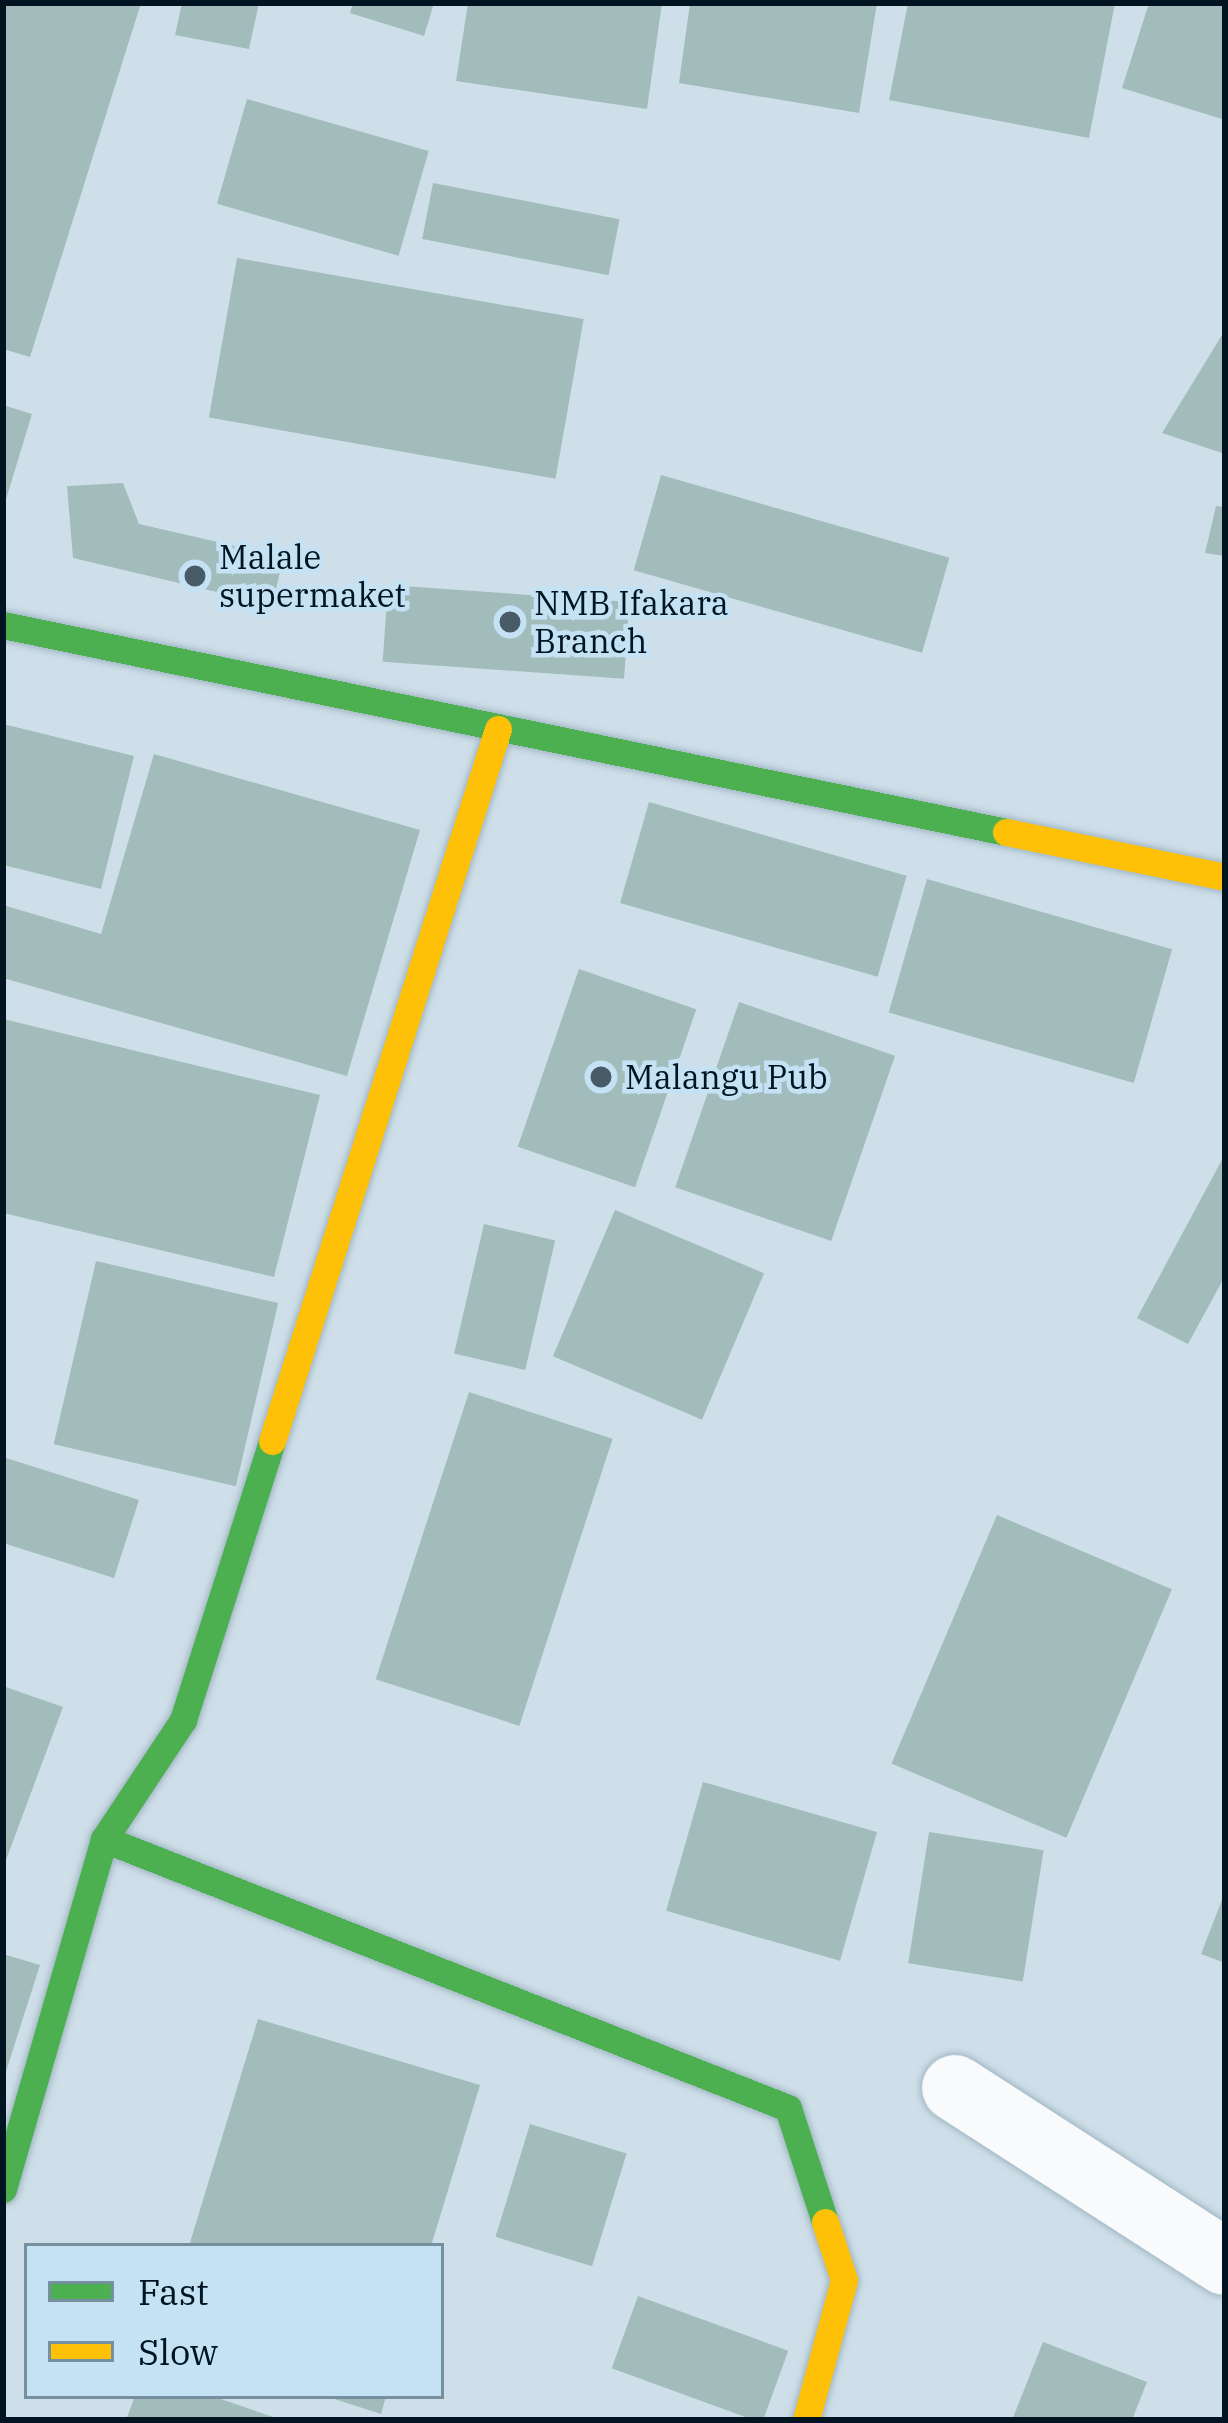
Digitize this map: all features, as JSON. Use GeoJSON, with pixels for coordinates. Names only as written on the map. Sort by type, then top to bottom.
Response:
{"type":"FeatureCollection","features":[{"type":"Feature","properties":{"kind":"street"},"geometry":{"type":"LineString","coordinates":[[3,625],[1225,877]]}},
{"type":"Feature","properties":{"kind":"street"},"geometry":{"type":"LineString","coordinates":[[3,2189],[104,1839],[184,1720],[498,728]]}},
{"type":"Feature","properties":{"kind":"street"},"geometry":{"type":"LineString","coordinates":[[104,1839],[788,2108],[844,2280],[806,2420]]}},
{"type":"Feature","properties":{"kind":"street"},"geometry":{"type":"LineString","coordinates":[[956,2089],[1225,2262]]}},
{"type":"Feature","properties":{"kind":"building"},"geometry":{"type":"Polygon","coordinates":[[[3,3],[141,3],[30,357],[3,349],[3,3]]]}},
{"type":"Feature","properties":{"kind":"building"},"geometry":{"type":"Polygon","coordinates":[[[182,3],[259,3],[249,49],[175,35],[182,3]]]}},
{"type":"Feature","properties":{"kind":"building"},"geometry":{"type":"Polygon","coordinates":[[[353,3],[434,3],[424,36],[350,13],[353,3]]]}},
{"type":"Feature","properties":{"kind":"building"},"geometry":{"type":"Polygon","coordinates":[[[468,3],[662,3],[647,109],[456,81],[468,3]]]}},
{"type":"Feature","properties":{"kind":"building"},"geometry":{"type":"Polygon","coordinates":[[[690,3],[877,3],[859,113],[679,83],[690,3]]]}},
{"type":"Feature","properties":{"kind":"building"},"geometry":{"type":"Polygon","coordinates":[[[908,3],[1115,3],[1089,138],[889,100],[908,3]]]}},
{"type":"Feature","properties":{"kind":"building"},"geometry":{"type":"Polygon","coordinates":[[[1149,3],[1225,3],[1225,120],[1122,88],[1149,3]]]}},
{"type":"Feature","properties":{"kind":"building"},"geometry":{"type":"Polygon","coordinates":[[[247,99],[429,151],[399,256],[217,204],[247,99]]]}},
{"type":"Feature","properties":{"kind":"building"},"geometry":{"type":"Polygon","coordinates":[[[433,183],[620,219],[609,275],[422,239],[433,183]]]}},
{"type":"Feature","properties":{"kind":"building"},"geometry":{"type":"Polygon","coordinates":[[[237,258],[584,319],[556,479],[209,418],[237,258]]]}},
{"type":"Feature","properties":{"kind":"building"},"geometry":{"type":"Polygon","coordinates":[[[1225,330],[1225,454],[1162,433],[1225,330]]]}},
{"type":"Feature","properties":{"kind":"building"},"geometry":{"type":"Polygon","coordinates":[[[3,405],[32,414],[4,506],[3,506],[3,405]]]}},
{"type":"Feature","properties":{"kind":"building"},"geometry":{"type":"Polygon","coordinates":[[[661,475],[949,558],[922,653],[634,570],[661,475]]]}},
{"type":"Feature","properties":{"kind":"building"},"geometry":{"type":"Polygon","coordinates":[[[123,483],[139,524],[284,557],[272,605],[73,558],[67,486],[123,483]]]}},
{"type":"Feature","properties":{"kind":"building"},"geometry":{"type":"Polygon","coordinates":[[[1216,506],[1225,507],[1225,556],[1205,553],[1216,506]]]}},
{"type":"Feature","properties":{"kind":"building"},"geometry":{"type":"Polygon","coordinates":[[[388,585],[629,602],[624,679],[383,662],[388,585]]]}},
{"type":"Feature","properties":{"kind":"building"},"geometry":{"type":"Polygon","coordinates":[[[3,724],[134,756],[101,889],[3,865],[3,724]]]}},
{"type":"Feature","properties":{"kind":"building"},"geometry":{"type":"Polygon","coordinates":[[[154,754],[420,830],[347,1076],[3,978],[3,905],[101,934],[154,754]]]}},
{"type":"Feature","properties":{"kind":"building"},"geometry":{"type":"Polygon","coordinates":[[[649,802],[907,876],[878,977],[620,903],[649,802]]]}},
{"type":"Feature","properties":{"kind":"building"},"geometry":{"type":"Polygon","coordinates":[[[927,879],[1172,949],[1134,1083],[889,1013],[927,879]]]}},
{"type":"Feature","properties":{"kind":"building"},"geometry":{"type":"Polygon","coordinates":[[[579,969],[696,1009],[635,1187],[518,1147],[579,969]]]}},
{"type":"Feature","properties":{"kind":"building"},"geometry":{"type":"Polygon","coordinates":[[[739,1002],[895,1056],[831,1241],[675,1187],[739,1002]]]}},
{"type":"Feature","properties":{"kind":"building"},"geometry":{"type":"Polygon","coordinates":[[[3,1019],[320,1095],[274,1277],[3,1213],[3,1019]]]}},
{"type":"Feature","properties":{"kind":"building"},"geometry":{"type":"Polygon","coordinates":[[[1225,1154],[1225,1276],[1188,1344],[1137,1318],[1225,1154]]]}},
{"type":"Feature","properties":{"kind":"building"},"geometry":{"type":"Polygon","coordinates":[[[615,1210],[764,1273],[702,1420],[553,1356],[615,1210]]]}},
{"type":"Feature","properties":{"kind":"building"},"geometry":{"type":"Polygon","coordinates":[[[484,1224],[555,1240],[525,1370],[454,1354],[484,1224]]]}},
{"type":"Feature","properties":{"kind":"building"},"geometry":{"type":"Polygon","coordinates":[[[96,1261],[278,1303],[236,1486],[54,1444],[96,1261]]]}},
{"type":"Feature","properties":{"kind":"building"},"geometry":{"type":"Polygon","coordinates":[[[469,1392],[613,1439],[519,1726],[376,1679],[469,1392]]]}},
{"type":"Feature","properties":{"kind":"building"},"geometry":{"type":"Polygon","coordinates":[[[3,1457],[139,1500],[114,1578],[3,1543],[3,1457]]]}},
{"type":"Feature","properties":{"kind":"building"},"geometry":{"type":"Polygon","coordinates":[[[997,1515],[1172,1589],[1066,1838],[892,1764],[997,1515]]]}},
{"type":"Feature","properties":{"kind":"building"},"geometry":{"type":"Polygon","coordinates":[[[3,1686],[63,1707],[3,1868],[3,1686]]]}},
{"type":"Feature","properties":{"kind":"building"},"geometry":{"type":"Polygon","coordinates":[[[703,1782],[877,1832],[840,1961],[666,1911],[703,1782]]]}},
{"type":"Feature","properties":{"kind":"building"},"geometry":{"type":"Polygon","coordinates":[[[929,1832],[1044,1850],[1023,1982],[908,1963],[929,1832]]]}},
{"type":"Feature","properties":{"kind":"building"},"geometry":{"type":"Polygon","coordinates":[[[1225,1892],[1225,1963],[1201,1954],[1225,1892]]]}},
{"type":"Feature","properties":{"kind":"building"},"geometry":{"type":"Polygon","coordinates":[[[3,1954],[40,1965],[3,2081],[3,1954]]]}},
{"type":"Feature","properties":{"kind":"building"},"geometry":{"type":"Polygon","coordinates":[[[258,2019],[480,2085],[432,2243],[190,2243],[258,2019]]]}},
{"type":"Feature","properties":{"kind":"building"},"geometry":{"type":"Polygon","coordinates":[[[530,2124],[627,2154],[592,2266],[496,2237],[530,2124]]]}},
{"type":"Feature","properties":{"kind":"building"},"geometry":{"type":"Polygon","coordinates":[[[638,2296],[788,2351],[763,2420],[612,2368],[638,2296]]]}},
{"type":"Feature","properties":{"kind":"building"},"geometry":{"type":"Polygon","coordinates":[[[1043,2342],[1147,2382],[1132,2420],[1012,2420],[1043,2342]]]}},
{"type":"Feature","properties":{"kind":"building"},"geometry":{"type":"Polygon","coordinates":[[[134,2399],[221,2399],[279,2419],[126,2420],[134,2399]]]}},
{"type":"Feature","properties":{"kind":"building"},"geometry":{"type":"Polygon","coordinates":[[[334,2399],[385,2399],[381,2414],[334,2399]]]}},
{"type":"Feature","properties":{"kind":"traffic: fast"},"geometry":{"type":"LineString","coordinates":[[3,625],[1006,832]]}},
{"type":"Feature","properties":{"kind":"traffic: fast"},"geometry":{"type":"LineString","coordinates":[[3,2189],[104,1839],[183,1720],[272,1441]]}},
{"type":"Feature","properties":{"kind":"traffic: fast"},"geometry":{"type":"LineString","coordinates":[[104,1839],[788,2108],[825,2222]]}},
{"type":"Feature","properties":{"kind":"traffic: slow"},"geometry":{"type":"LineString","coordinates":[[272,1441],[498,729]]}},
{"type":"Feature","properties":{"kind":"traffic: slow"},"geometry":{"type":"LineString","coordinates":[[1006,832],[1225,877]]}},
{"type":"Feature","properties":{"kind":"traffic: slow"},"geometry":{"type":"LineString","coordinates":[[806,2420],[844,2280],[825,2222]]}},
{"type":"Feature","properties":{"kind":"place","name":"Malale supermaket"},"geometry":{"type":"Point","coordinates":[195,576]}},
{"type":"Feature","properties":{"kind":"place","name":"NMB Ifakara Branch"},"geometry":{"type":"Point","coordinates":[510,622]}},
{"type":"Feature","properties":{"kind":"place","name":"Malangu Pub"},"geometry":{"type":"Point","coordinates":[601,1077]}}]}
